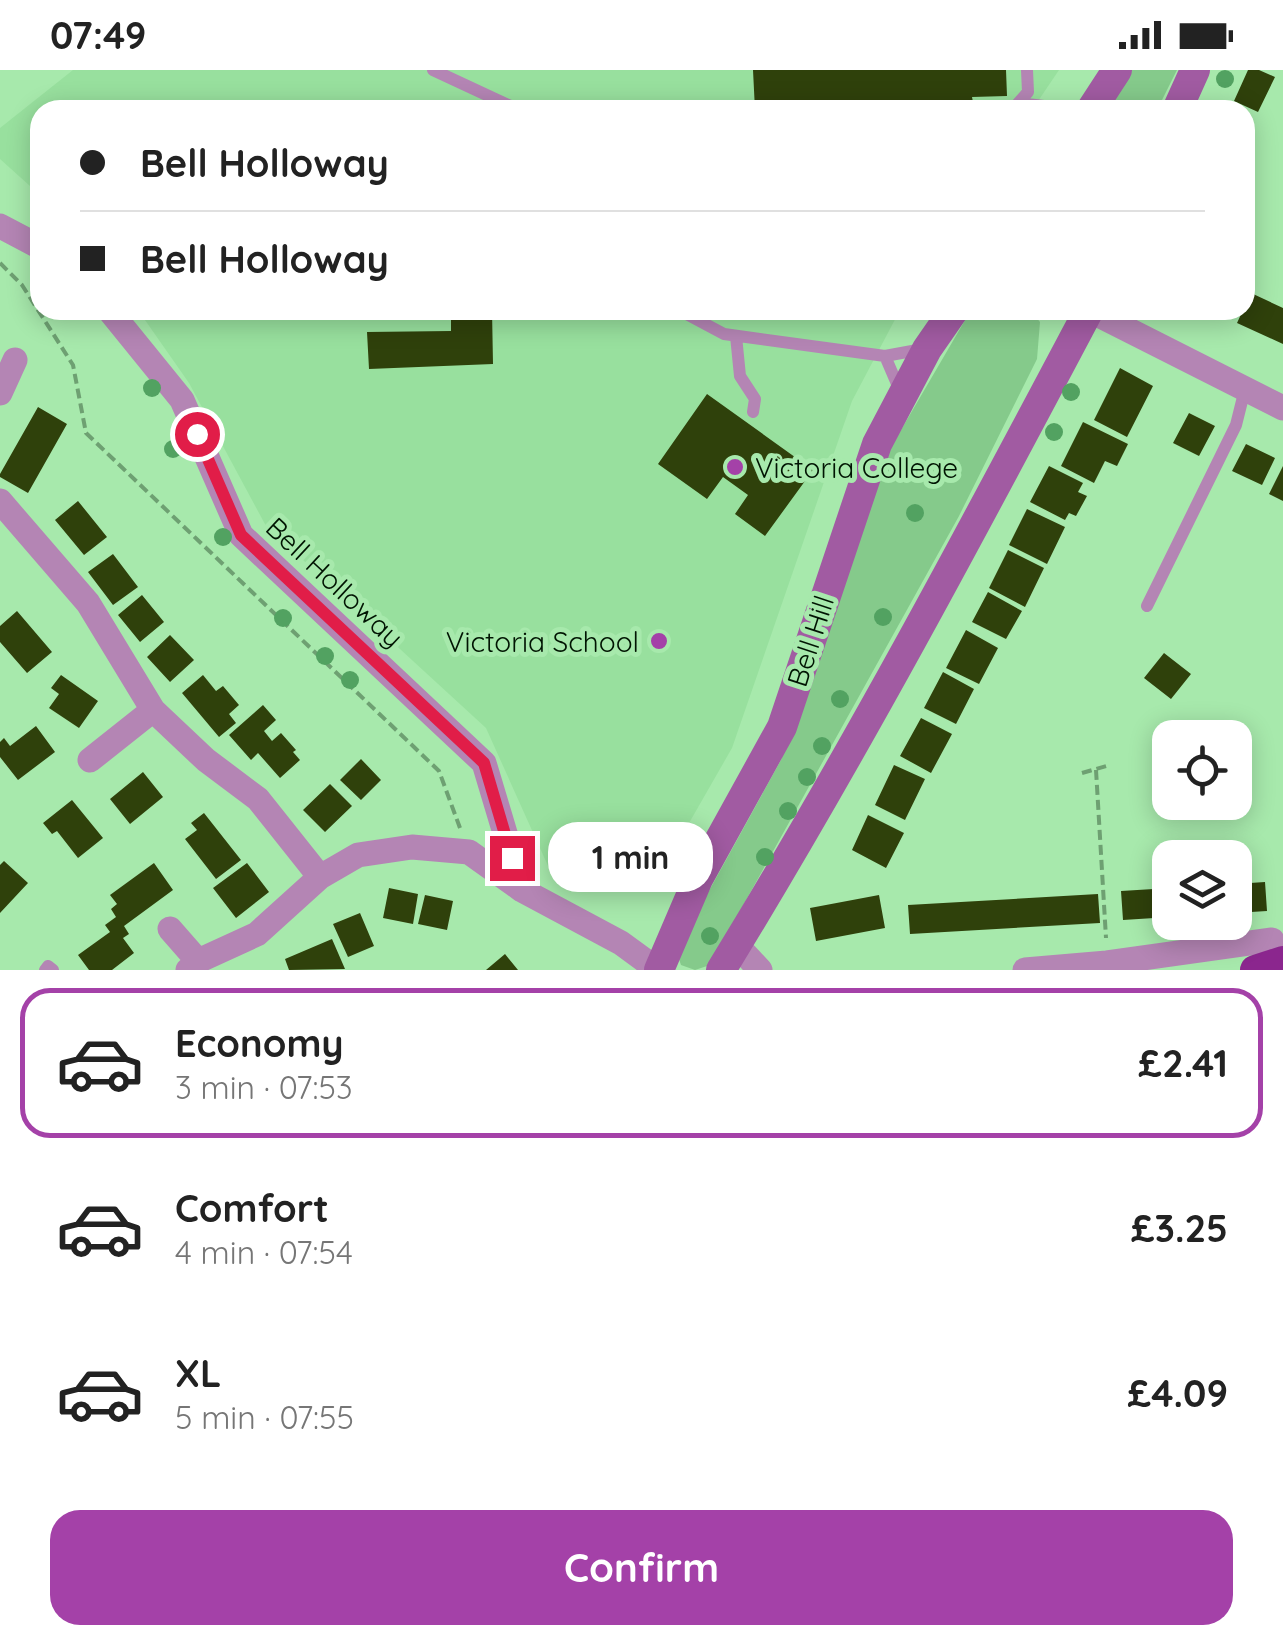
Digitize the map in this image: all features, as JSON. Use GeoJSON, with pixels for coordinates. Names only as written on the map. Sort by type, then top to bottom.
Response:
{"type":"FeatureCollection","features":[{"type":"Feature","properties":{"kind":"highway"},"geometry":{"type":"LineString","coordinates":[[1255,970],[1277,950]]}},
{"type":"Feature","properties":{"kind":"main road"},"geometry":{"type":"LineString","coordinates":[[1098,100],[1117,70]]}},
{"type":"Feature","properties":{"kind":"main road"},"geometry":{"type":"LineString","coordinates":[[1182,100],[1195,70]]}},
{"type":"Feature","properties":{"kind":"main road","name":"Bell Hill"},"geometry":{"type":"LineString","coordinates":[[659,970],[698,879],[782,727],[876,444],[947,320]]}},
{"type":"Feature","properties":{"kind":"main road"},"geometry":{"type":"LineString","coordinates":[[742,966],[786,864],[905,656],[1084,320]]}},
{"type":"Feature","properties":{"kind":"street"},"geometry":{"type":"LineString","coordinates":[[0,226],[30,242]]}},
{"type":"Feature","properties":{"kind":"street","name":"Bell Holloway"},"geometry":{"type":"LineString","coordinates":[[116,320],[182,400],[241,535],[484,763],[522,890]]}},
{"type":"Feature","properties":{"kind":"street"},"geometry":{"type":"LineString","coordinates":[[1109,320],[1283,408]]}},
{"type":"Feature","properties":{"kind":"street"},"geometry":{"type":"LineString","coordinates":[[0,393],[16,360]]}},
{"type":"Feature","properties":{"kind":"street"},"geometry":{"type":"LineString","coordinates":[[2,510],[88,603],[153,710],[206,760],[258,799],[320,877]]}},
{"type":"Feature","properties":{"kind":"street"},"geometry":{"type":"LineString","coordinates":[[90,760],[153,710]]}},
{"type":"Feature","properties":{"kind":"street"},"geometry":{"type":"LineString","coordinates":[[170,930],[193,966],[257,934],[320,877],[358,855],[412,847],[468,852],[522,890],[621,943],[659,970]]}},
{"type":"Feature","properties":{"kind":"street"},"geometry":{"type":"LineString","coordinates":[[1024,970],[1277,950]]}},
{"type":"Feature","properties":{"kind":"lane"},"geometry":{"type":"LineString","coordinates":[[432,70],[497,100]]}},
{"type":"Feature","properties":{"kind":"lane"},"geometry":{"type":"LineString","coordinates":[[1022,100],[1028,92],[1027,70]]}},
{"type":"Feature","properties":{"kind":"lane"},"geometry":{"type":"LineString","coordinates":[[698,320],[724,334],[885,356],[927,349]]}},
{"type":"Feature","properties":{"kind":"lane"},"geometry":{"type":"LineString","coordinates":[[736,336],[740,376],[754,399],[754,412]]}},
{"type":"Feature","properties":{"kind":"lane"},"geometry":{"type":"LineString","coordinates":[[885,356],[902,396]]}},
{"type":"Feature","properties":{"kind":"lane"},"geometry":{"type":"LineString","coordinates":[[1147,606],[1236,425],[1245,389]]}},
{"type":"Feature","properties":{"kind":"lane"},"geometry":{"type":"LineString","coordinates":[[45,970],[48,966],[53,970]]}},
{"type":"Feature","properties":{"kind":"path"},"geometry":{"type":"LineString","coordinates":[[0,263],[30,297]]}},
{"type":"Feature","properties":{"kind":"path"},"geometry":{"type":"LineString","coordinates":[[45,320],[74,365],[86,433],[439,770],[468,852]]}},
{"type":"Feature","properties":{"kind":"path"},"geometry":{"type":"LineString","coordinates":[[1082,774],[1110,765]]}},
{"type":"Feature","properties":{"kind":"path"},"geometry":{"type":"LineString","coordinates":[[1096,770],[1107,963]]}},
{"type":"Feature","properties":{"kind":"shaded area"},"geometry":{"type":"Polygon","coordinates":[[[73,70],[1059,70],[1039,100],[35,100],[73,70]]]}},
{"type":"Feature","properties":{"kind":"shaded area"},"geometry":{"type":"Polygon","coordinates":[[[1132,70],[1177,70],[1162,100],[1112,100],[1132,70]]]}},
{"type":"Feature","properties":{"kind":"shaded area"},"geometry":{"type":"Polygon","coordinates":[[[30,104],[30,186],[0,159],[0,128],[30,104]]]}},
{"type":"Feature","properties":{"kind":"shaded area"},"geometry":{"type":"Polygon","coordinates":[[[145,320],[895,320],[852,401],[732,748],[669,858],[553,877],[486,728],[266,526],[189,383],[145,320]]]}},
{"type":"Feature","properties":{"kind":"shaded area"},"geometry":{"type":"Polygon","coordinates":[[[965,320],[1038,320],[1037,359],[959,516],[710,965],[695,970],[681,965],[678,956],[687,931],[781,760],[887,454],[965,320]]]}},
{"type":"Feature","properties":{"kind":"building"},"geometry":{"type":"Polygon","coordinates":[[[753,70],[1006,70],[1007,96],[972,97],[973,100],[754,100],[753,70]]]}},
{"type":"Feature","properties":{"kind":"building"},"geometry":{"type":"Polygon","coordinates":[[[1248,70],[1275,77],[1258,112],[1255,100],[1234,100],[1248,70]]]}},
{"type":"Feature","properties":{"kind":"building"},"geometry":{"type":"Polygon","coordinates":[[[1255,295],[1283,308],[1283,344],[1237,323],[1255,320],[1255,295]]]}},
{"type":"Feature","properties":{"kind":"building"},"geometry":{"type":"Polygon","coordinates":[[[451,320],[492,320],[493,364],[369,369],[367,332],[451,331],[451,320]]]}},
{"type":"Feature","properties":{"kind":"building"},"geometry":{"type":"Polygon","coordinates":[[[1120,368],[1153,386],[1127,437],[1094,420],[1120,368]]]}},
{"type":"Feature","properties":{"kind":"building","name":"Victoria College"},"geometry":{"type":"Polygon","coordinates":[[[707,394],[813,470],[765,536],[735,514],[748,495],[723,477],[707,499],[658,464],[707,394]]]}},
{"type":"Feature","properties":{"kind":"building"},"geometry":{"type":"Polygon","coordinates":[[[38,407],[67,424],[28,493],[0,474],[38,407]]]}},
{"type":"Feature","properties":{"kind":"building"},"geometry":{"type":"Polygon","coordinates":[[[1189,413],[1215,426],[1199,456],[1173,443],[1189,413]]]}},
{"type":"Feature","properties":{"kind":"building"},"geometry":{"type":"Polygon","coordinates":[[[1083,422],[1128,444],[1117,466],[1105,461],[1094,483],[1061,466],[1083,422]]]}},
{"type":"Feature","properties":{"kind":"building"},"geometry":{"type":"Polygon","coordinates":[[[1246,444],[1275,458],[1262,485],[1232,471],[1246,444]]]}},
{"type":"Feature","properties":{"kind":"building"},"geometry":{"type":"Polygon","coordinates":[[[1049,466],[1083,483],[1078,492],[1087,496],[1076,516],[1069,513],[1065,520],[1030,502],[1049,466]]]}},
{"type":"Feature","properties":{"kind":"building"},"geometry":{"type":"Polygon","coordinates":[[[1283,466],[1283,501],[1269,494],[1283,466]]]}},
{"type":"Feature","properties":{"kind":"building"},"geometry":{"type":"Polygon","coordinates":[[[78,501],[107,537],[84,555],[55,520],[78,501]]]}},
{"type":"Feature","properties":{"kind":"building"},"geometry":{"type":"Polygon","coordinates":[[[1027,509],[1065,527],[1047,564],[1009,545],[1027,509]]]}},
{"type":"Feature","properties":{"kind":"building"},"geometry":{"type":"Polygon","coordinates":[[[1008,550],[1044,568],[1025,607],[989,588],[1008,550]]]}},
{"type":"Feature","properties":{"kind":"building"},"geometry":{"type":"Polygon","coordinates":[[[113,554],[138,587],[113,605],[88,572],[113,554]]]}},
{"type":"Feature","properties":{"kind":"building"},"geometry":{"type":"Polygon","coordinates":[[[988,592],[1022,611],[1006,639],[972,622],[988,592]]]}},
{"type":"Feature","properties":{"kind":"building"},"geometry":{"type":"Polygon","coordinates":[[[142,595],[164,622],[140,642],[118,615],[142,595]]]}},
{"type":"Feature","properties":{"kind":"building"},"geometry":{"type":"Polygon","coordinates":[[[17,611],[52,652],[27,673],[0,642],[0,626],[17,611]]]}},
{"type":"Feature","properties":{"kind":"building"},"geometry":{"type":"Polygon","coordinates":[[[966,630],[998,648],[979,684],[946,668],[966,630]]]}},
{"type":"Feature","properties":{"kind":"building"},"geometry":{"type":"Polygon","coordinates":[[[170,635],[194,660],[170,682],[147,657],[170,635]]]}},
{"type":"Feature","properties":{"kind":"building"},"geometry":{"type":"Polygon","coordinates":[[[1164,653],[1191,674],[1171,699],[1144,678],[1164,653]]]}},
{"type":"Feature","properties":{"kind":"building"},"geometry":{"type":"Polygon","coordinates":[[[943,672],[974,689],[956,724],[924,708],[943,672]]]}},
{"type":"Feature","properties":{"kind":"building"},"geometry":{"type":"Polygon","coordinates":[[[61,675],[98,701],[79,728],[49,708],[59,694],[51,688],[61,675]]]}},
{"type":"Feature","properties":{"kind":"building"},"geometry":{"type":"Polygon","coordinates":[[[203,675],[216,691],[223,686],[239,705],[229,714],[236,723],[219,737],[182,693],[203,675]]]}},
{"type":"Feature","properties":{"kind":"building"},"geometry":{"type":"Polygon","coordinates":[[[263,705],[276,720],[264,731],[272,741],[281,733],[300,760],[280,778],[258,753],[251,760],[229,735],[263,705]]]}},
{"type":"Feature","properties":{"kind":"building"},"geometry":{"type":"Polygon","coordinates":[[[921,718],[952,734],[931,773],[900,756],[921,718]]]}},
{"type":"Feature","properties":{"kind":"building"},"geometry":{"type":"Polygon","coordinates":[[[36,726],[55,752],[18,780],[0,757],[0,742],[4,738],[10,746],[36,726]]]}},
{"type":"Feature","properties":{"kind":"building"},"geometry":{"type":"Polygon","coordinates":[[[361,759],[381,780],[361,800],[340,780],[361,759]]]}},
{"type":"Feature","properties":{"kind":"building"},"geometry":{"type":"Polygon","coordinates":[[[894,765],[925,779],[905,820],[875,805],[894,765]]]}},
{"type":"Feature","properties":{"kind":"building"},"geometry":{"type":"Polygon","coordinates":[[[143,772],[163,797],[130,824],[110,799],[143,772]]]}},
{"type":"Feature","properties":{"kind":"building"},"geometry":{"type":"Polygon","coordinates":[[[330,784],[352,806],[325,832],[303,810],[330,784]]]}},
{"type":"Feature","properties":{"kind":"building"},"geometry":{"type":"Polygon","coordinates":[[[72,800],[103,838],[78,858],[57,831],[52,834],[43,823],[72,800]]]}},
{"type":"Feature","properties":{"kind":"building"},"geometry":{"type":"Polygon","coordinates":[[[204,813],[241,860],[216,879],[185,839],[197,830],[191,823],[204,813]]]}},
{"type":"Feature","properties":{"kind":"building"},"geometry":{"type":"Polygon","coordinates":[[[868,815],[904,833],[886,868],[852,850],[868,815]]]}},
{"type":"Feature","properties":{"kind":"building"},"geometry":{"type":"Polygon","coordinates":[[[4,861],[28,883],[0,913],[0,865],[4,861]]]}},
{"type":"Feature","properties":{"kind":"building"},"geometry":{"type":"Polygon","coordinates":[[[154,863],[173,890],[124,926],[129,934],[123,938],[134,953],[112,970],[89,970],[78,955],[110,932],[105,925],[116,917],[111,909],[117,904],[110,895],[154,863]]]}},
{"type":"Feature","properties":{"kind":"building"},"geometry":{"type":"Polygon","coordinates":[[[247,863],[269,892],[236,918],[213,888],[247,863]]]}},
{"type":"Feature","properties":{"kind":"building"},"geometry":{"type":"Polygon","coordinates":[[[1265,882],[1267,911],[1252,912],[1252,883],[1265,882]]]}},
{"type":"Feature","properties":{"kind":"building"},"geometry":{"type":"Polygon","coordinates":[[[389,888],[418,894],[413,924],[383,918],[389,888]]]}},
{"type":"Feature","properties":{"kind":"building"},"geometry":{"type":"Polygon","coordinates":[[[1152,889],[1152,918],[1123,920],[1121,891],[1152,889]]]}},
{"type":"Feature","properties":{"kind":"building"},"geometry":{"type":"Polygon","coordinates":[[[1098,894],[1100,923],[910,934],[908,905],[1098,894]]]}},
{"type":"Feature","properties":{"kind":"building"},"geometry":{"type":"Polygon","coordinates":[[[425,895],[453,901],[447,930],[418,924],[425,895]]]}},
{"type":"Feature","properties":{"kind":"building"},"geometry":{"type":"Polygon","coordinates":[[[879,895],[885,928],[816,941],[810,908],[879,895]]]}},
{"type":"Feature","properties":{"kind":"building"},"geometry":{"type":"Polygon","coordinates":[[[360,913],[374,946],[348,957],[333,924],[360,913]]]}},
{"type":"Feature","properties":{"kind":"building"},"geometry":{"type":"Polygon","coordinates":[[[332,939],[345,969],[289,970],[285,959],[332,939]]]}},
{"type":"Feature","properties":{"kind":"building"},"geometry":{"type":"Polygon","coordinates":[[[505,954],[518,970],[486,970],[505,954]]]}},
{"type":"Feature","properties":{"kind":"place","name":"Victoria College"},"geometry":{"type":"Point","coordinates":[735,467]}},
{"type":"Feature","properties":{"kind":"place","name":"Victoria School"},"geometry":{"type":"Point","coordinates":[659,641]}},
{"type":"Feature","properties":{"kind":"route"},"geometry":{"type":"LineString","coordinates":[[197,434],[241,535],[484,763],[512,858]]}}]}
